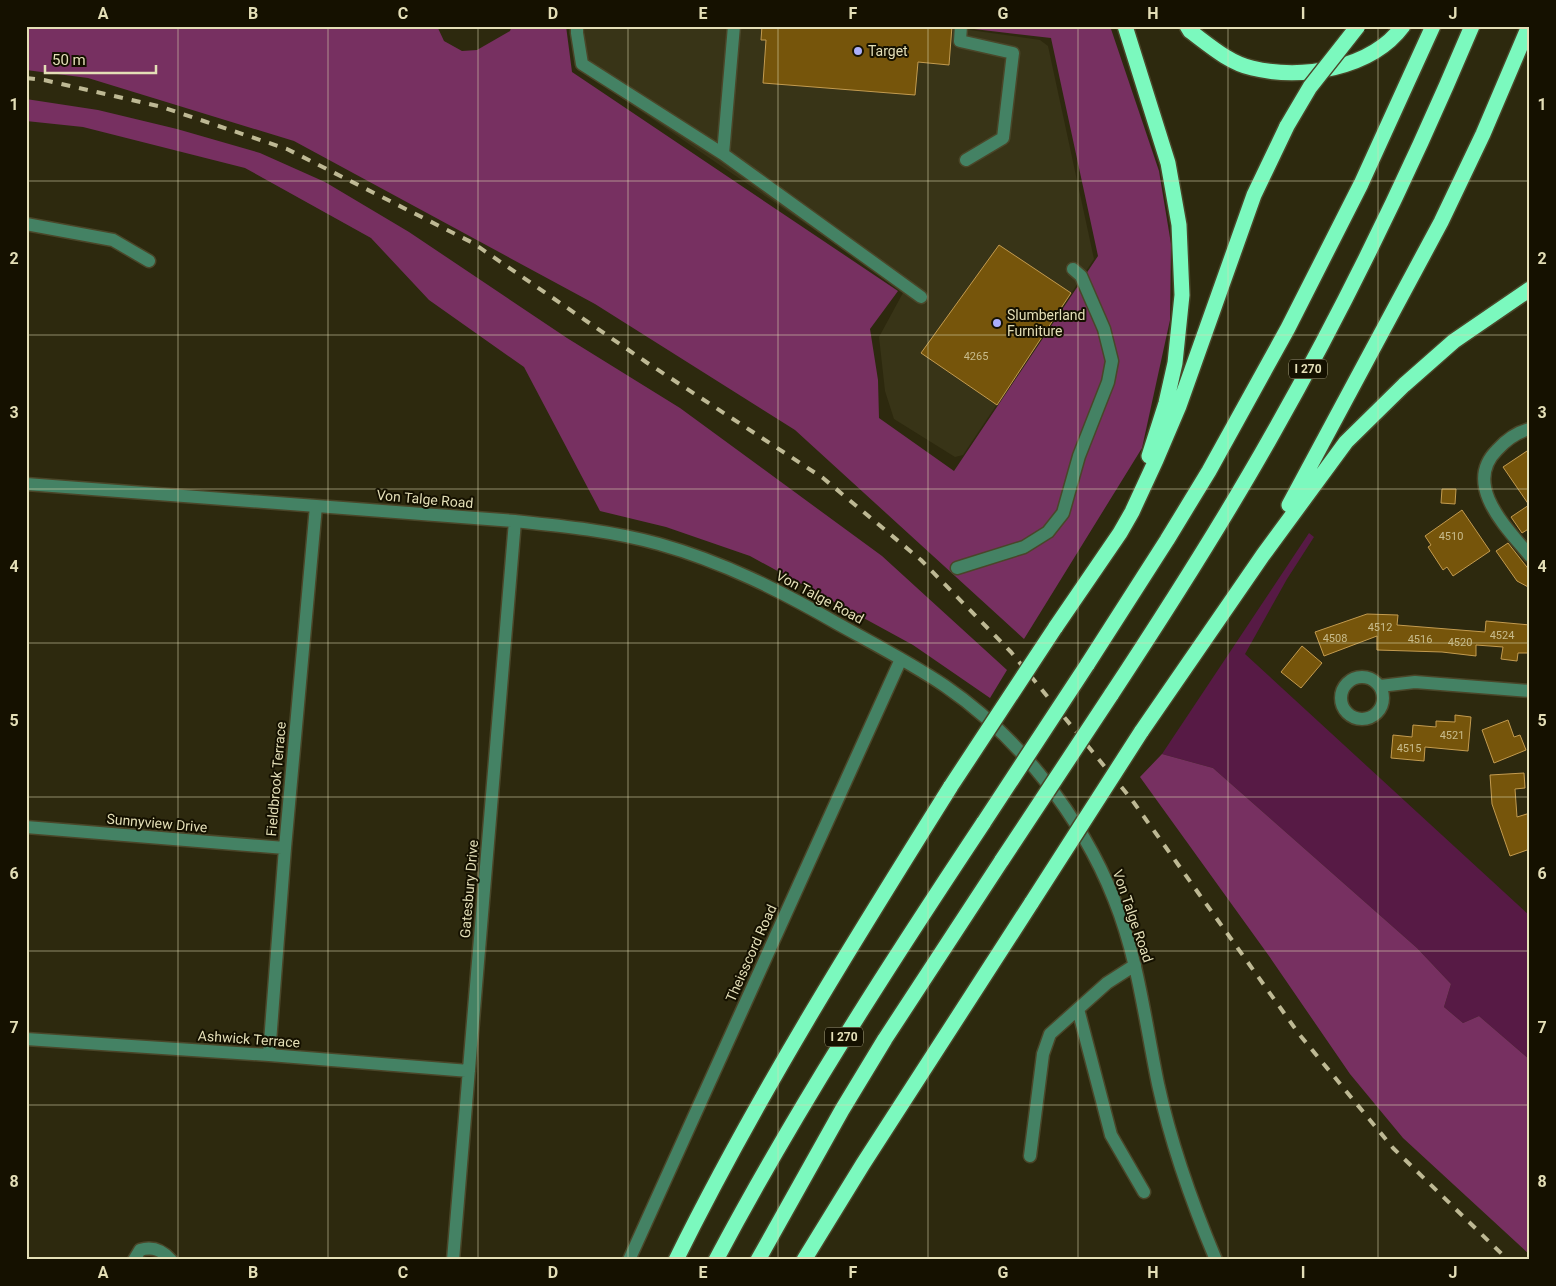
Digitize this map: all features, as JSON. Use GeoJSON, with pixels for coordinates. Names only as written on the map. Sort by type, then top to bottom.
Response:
{"type":"FeatureCollection","features":[{"type":"Feature","properties":{"kind":"highway"},"geometry":{"type":"LineString","coordinates":[[1125,26],[1168,163],[1179,225],[1182,294],[1175,363],[1166,403],[1132,512]]}},
{"type":"Feature","properties":{"kind":"highway"},"geometry":{"type":"LineString","coordinates":[[1187,26],[1190,31],[1218,53],[1251,68],[1288,73],[1325,71],[1364,58],[1396,36],[1403,26]]}},
{"type":"Feature","properties":{"kind":"highway"},"geometry":{"type":"LineString","coordinates":[[676,1260],[723,1166],[772,1077],[823,992],[951,786],[1120,533],[1132,512],[1179,406],[1254,195],[1287,126],[1310,88],[1358,26]]}},
{"type":"Feature","properties":{"kind":"highway","name":"I 270"},"geometry":{"type":"LineString","coordinates":[[716,1260],[771,1160],[846,1035],[1087,665],[1162,548],[1208,471],[1288,328],[1361,184],[1432,26]]}},
{"type":"Feature","properties":{"kind":"highway","name":"I 270"},"geometry":{"type":"LineString","coordinates":[[758,1260],[842,1110],[886,1039],[1111,695],[1231,505],[1272,435],[1349,292],[1424,138],[1472,26]]}},
{"type":"Feature","properties":{"kind":"highway"},"geometry":{"type":"LineString","coordinates":[[1263,555],[1441,222],[1483,134],[1529,26]]}},
{"type":"Feature","properties":{"kind":"highway"},"geometry":{"type":"LineString","coordinates":[[804,1260],[863,1164],[1141,732],[1263,555],[1346,442],[1397,391],[1454,341],[1530,289]]}},
{"type":"Feature","properties":{"kind":"street"},"geometry":{"type":"LineString","coordinates":[[577,26],[582,64],[723,154],[921,297]]}},
{"type":"Feature","properties":{"kind":"street"},"geometry":{"type":"LineString","coordinates":[[723,154],[734,26]]}},
{"type":"Feature","properties":{"kind":"street"},"geometry":{"type":"LineString","coordinates":[[961,26],[960,41],[1013,53],[1003,138],[966,160]]}},
{"type":"Feature","properties":{"kind":"street"},"geometry":{"type":"LineString","coordinates":[[26,224],[113,240],[149,261]]}},
{"type":"Feature","properties":{"kind":"street"},"geometry":{"type":"LineString","coordinates":[[957,568],[1024,547],[1048,532],[1063,513],[1079,456],[1108,382],[1112,361],[1104,328],[1082,276],[1073,269]]}},
{"type":"Feature","properties":{"kind":"street"},"geometry":{"type":"LineString","coordinates":[[1530,429],[1522,431],[1505,441],[1492,454],[1486,464],[1482,479],[1496,515],[1530,556]]}},
{"type":"Feature","properties":{"kind":"street","name":"Von Talge Road"},"geometry":{"type":"LineString","coordinates":[[26,484],[560,526],[658,544],[715,562],[788,596],[901,659],[946,688],[989,722],[1044,780],[1060,800],[1105,876],[1128,937],[1159,1086],[1172,1137],[1189,1190],[1216,1260]]}},
{"type":"Feature","properties":{"kind":"street","name":"Fieldbrook Terrace"},"geometry":{"type":"LineString","coordinates":[[269,1055],[285,848],[316,506]]}},
{"type":"Feature","properties":{"kind":"street","name":"Gatesbury Drive"},"geometry":{"type":"LineString","coordinates":[[453,1260],[515,522]]}},
{"type":"Feature","properties":{"kind":"street","name":"Theisscord Road"},"geometry":{"type":"LineString","coordinates":[[629,1260],[901,659]]}},
{"type":"Feature","properties":{"kind":"street"},"geometry":{"type":"LineString","coordinates":[[1380,686],[1415,682],[1530,691]]}},
{"type":"Feature","properties":{"kind":"street","name":"Sunnyview Drive"},"geometry":{"type":"LineString","coordinates":[[26,827],[285,848]]}},
{"type":"Feature","properties":{"kind":"street"},"geometry":{"type":"LineString","coordinates":[[1030,1156],[1043,1054],[1050,1034],[1107,983],[1135,966]]}},
{"type":"Feature","properties":{"kind":"street"},"geometry":{"type":"LineString","coordinates":[[1078,1010],[1111,1135],[1144,1192]]}},
{"type":"Feature","properties":{"kind":"street","name":"Ashwick Terrace"},"geometry":{"type":"LineString","coordinates":[[26,1039],[269,1055],[469,1071]]}},
{"type":"Feature","properties":{"kind":"street"},"geometry":{"type":"LineString","coordinates":[[134,1260],[140,1250],[149,1248],[166,1254],[171,1260]]}},
{"type":"Feature","properties":{"kind":"shaded area"},"geometry":{"type":"Polygon","coordinates":[[[26,26],[437,26],[444,41],[462,51],[477,50],[510,31],[512,26],[566,26],[572,72],[898,291],[870,329],[878,380],[879,418],[954,471],[1098,256],[1051,38],[974,29],[975,26],[1110,26],[1159,171],[1171,244],[1170,320],[1142,448],[1024,639],[795,430],[595,304],[294,141],[88,78],[26,70],[26,26]]]}},
{"type":"Feature","properties":{"kind":"shaded area"},"geometry":{"type":"Polygon","coordinates":[[[585,26],[970,26],[970,30],[1040,40],[1048,46],[1094,259],[963,455],[955,457],[894,419],[885,391],[879,337],[904,291],[582,71],[585,26]]]}},
{"type":"Feature","properties":{"kind":"shaded area"},"geometry":{"type":"Polygon","coordinates":[[[26,99],[98,110],[177,129],[260,153],[325,182],[409,232],[567,338],[680,408],[882,556],[1007,670],[990,698],[913,645],[750,556],[666,527],[600,511],[524,367],[429,300],[371,238],[245,168],[83,127],[26,121],[26,99]]]}},
{"type":"Feature","properties":{"kind":"shaded area"},"geometry":{"type":"Polygon","coordinates":[[[1309,533],[1314,537],[1287,579],[1245,654],[1530,916],[1530,1060],[1479,1016],[1463,1023],[1444,1007],[1451,984],[1417,948],[1213,768],[1162,754],[1309,533]]]}},
{"type":"Feature","properties":{"kind":"shaded area"},"geometry":{"type":"Polygon","coordinates":[[[1162,754],[1213,768],[1417,948],[1451,984],[1444,1007],[1463,1023],[1479,1016],[1530,1060],[1530,1255],[1403,1138],[1350,1074],[1269,956],[1140,777],[1162,754]]]}},
{"type":"Feature","properties":{"kind":"building","name":"Target"},"geometry":{"type":"Polygon","coordinates":[[[762,26],[952,26],[949,65],[918,62],[915,95],[763,83],[766,40],[761,40],[762,26]]]}},
{"type":"Feature","properties":{"kind":"building","name":"Slumberland Furniture"},"geometry":{"type":"Polygon","coordinates":[[[999,245],[1071,293],[997,405],[921,353],[999,245]]]}},
{"type":"Feature","properties":{"kind":"building"},"geometry":{"type":"Polygon","coordinates":[[[1530,449],[1530,528],[1522,533],[1511,517],[1529,505],[1503,467],[1530,449]]]}},
{"type":"Feature","properties":{"kind":"building"},"geometry":{"type":"Polygon","coordinates":[[[1442,489],[1456,489],[1455,504],[1441,503],[1442,489]]]}},
{"type":"Feature","properties":{"kind":"building"},"geometry":{"type":"Polygon","coordinates":[[[1462,510],[1490,551],[1453,576],[1447,567],[1443,570],[1428,547],[1431,545],[1425,536],[1462,510]]]}},
{"type":"Feature","properties":{"kind":"building"},"geometry":{"type":"Polygon","coordinates":[[[1508,543],[1530,571],[1530,588],[1517,581],[1496,551],[1508,543]]]}},
{"type":"Feature","properties":{"kind":"building"},"geometry":{"type":"Polygon","coordinates":[[[1367,614],[1398,615],[1397,625],[1485,632],[1486,621],[1530,625],[1530,653],[1518,653],[1517,661],[1501,659],[1503,647],[1476,645],[1476,656],[1442,652],[1377,650],[1377,636],[1324,656],[1315,632],[1367,614]]]}},
{"type":"Feature","properties":{"kind":"building"},"geometry":{"type":"Polygon","coordinates":[[[1302,646],[1322,663],[1301,688],[1281,672],[1302,646]]]}},
{"type":"Feature","properties":{"kind":"building"},"geometry":{"type":"Polygon","coordinates":[[[1455,715],[1471,717],[1468,751],[1425,747],[1424,761],[1391,758],[1393,735],[1412,737],[1413,725],[1436,727],[1436,721],[1455,722],[1455,715]]]}},
{"type":"Feature","properties":{"kind":"building"},"geometry":{"type":"Polygon","coordinates":[[[1508,720],[1514,737],[1520,735],[1526,750],[1494,763],[1482,730],[1508,720]]]}},
{"type":"Feature","properties":{"kind":"building"},"geometry":{"type":"Polygon","coordinates":[[[1524,773],[1525,788],[1515,789],[1517,817],[1530,813],[1530,849],[1510,856],[1492,804],[1490,775],[1524,773]]]}},
{"type":"Feature","properties":{"kind":"railway"},"geometry":{"type":"LineString","coordinates":[[26,78],[44,80],[162,107],[287,149],[473,243],[646,362],[823,478],[921,560],[1011,652],[1132,800],[1299,1034],[1393,1148],[1508,1260]]}},
{"type":"Feature","properties":{"kind":"place","name":"Target"},"geometry":{"type":"Point","coordinates":[858,51]}},
{"type":"Feature","properties":{"kind":"place","name":"Slumberland Furniture"},"geometry":{"type":"Point","coordinates":[997,323]}}]}
